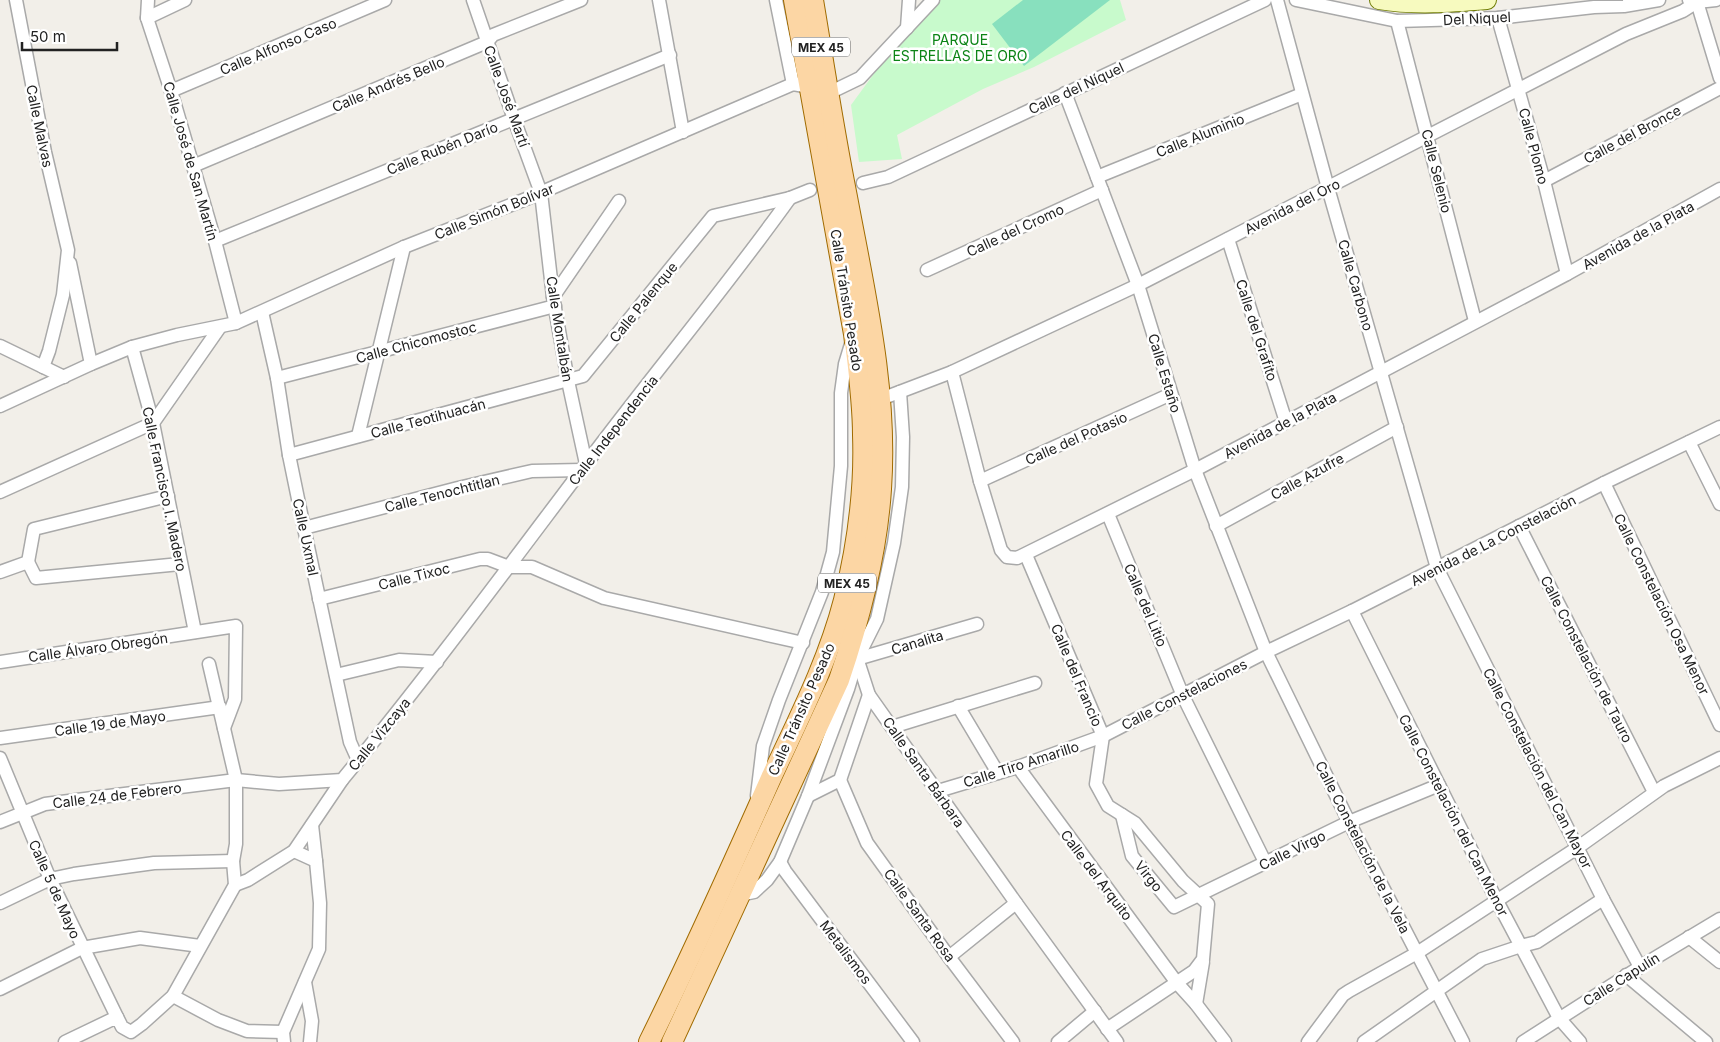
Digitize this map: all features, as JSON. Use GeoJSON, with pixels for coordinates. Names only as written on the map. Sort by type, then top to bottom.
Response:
{"type":"FeatureCollection","features":[{"type":"Feature","properties":{"kind":"main road","name":"MEX 45"},"geometry":{"type":"LineString","coordinates":[[794,0],[810,88]]}},
{"type":"Feature","properties":{"kind":"main road","name":"MEX 45"},"geometry":{"type":"LineString","coordinates":[[810,88],[813,0]]}},
{"type":"Feature","properties":{"kind":"main road"},"geometry":{"type":"LineString","coordinates":[[1379,0],[1400,4],[1487,0]]}},
{"type":"Feature","properties":{"kind":"main road","name":"Calle Tránsito Pesado"},"geometry":{"type":"LineString","coordinates":[[649,1042],[830,648],[844,599],[854,546],[861,496],[864,436],[860,384],[854,334],[810,88]]}},
{"type":"Feature","properties":{"kind":"main road","name":"Calle Tránsito Pesado"},"geometry":{"type":"LineString","coordinates":[[672,1042],[839,680],[856,631],[875,541],[881,490],[882,454],[880,399],[872,328],[810,88]]}},
{"type":"Feature","properties":{"kind":"street","name":"Calle Malvas"},"geometry":{"type":"LineString","coordinates":[[16,0],[45,152],[68,250],[91,364]]}},
{"type":"Feature","properties":{"kind":"street","name":"Calle José de San Martín"},"geometry":{"type":"LineString","coordinates":[[148,0],[147,18],[215,241],[236,323]]}},
{"type":"Feature","properties":{"kind":"street"},"geometry":{"type":"LineString","coordinates":[[147,18],[185,0]]}},
{"type":"Feature","properties":{"kind":"street","name":"Calle Alfonso Caso"},"geometry":{"type":"LineString","coordinates":[[171,92],[385,0]]}},
{"type":"Feature","properties":{"kind":"street","name":"Calle José Martí"},"geometry":{"type":"LineString","coordinates":[[473,0],[541,192]]}},
{"type":"Feature","properties":{"kind":"street","name":"Calle Andrés Bello"},"geometry":{"type":"LineString","coordinates":[[192,166],[487,42],[493,35],[581,0]]}},
{"type":"Feature","properties":{"kind":"street"},"geometry":{"type":"LineString","coordinates":[[659,0],[683,132]]}},
{"type":"Feature","properties":{"kind":"street"},"geometry":{"type":"LineString","coordinates":[[776,0],[810,88]]}},
{"type":"Feature","properties":{"kind":"street"},"geometry":{"type":"LineString","coordinates":[[907,28],[909,0]]}},
{"type":"Feature","properties":{"kind":"street","name":"Calle Simón Bolívar"},"geometry":{"type":"LineString","coordinates":[[132,347],[177,335],[236,323],[404,248],[683,132],[810,88],[860,78],[933,0]]}},
{"type":"Feature","properties":{"kind":"street","name":"Calle del Níquel"},"geometry":{"type":"LineString","coordinates":[[863,183],[888,176],[1266,0]]}},
{"type":"Feature","properties":{"kind":"street","name":"Calle Carbono"},"geometry":{"type":"LineString","coordinates":[[1277,0],[1328,188],[1438,568]]}},
{"type":"Feature","properties":{"kind":"street","name":"Del Niquel"},"geometry":{"type":"LineString","coordinates":[[1296,0],[1397,21],[1498,18],[1594,7],[1624,6],[1659,0]]}},
{"type":"Feature","properties":{"kind":"street"},"geometry":{"type":"LineString","coordinates":[[1716,0],[1692,1],[1720,78]]}},
{"type":"Feature","properties":{"kind":"street","name":"Avenida del Oro"},"geometry":{"type":"LineString","coordinates":[[880,399],[952,372],[1138,285],[1626,34],[1684,11],[1692,1]]}},
{"type":"Feature","properties":{"kind":"street","name":"Calle Plomo"},"geometry":{"type":"LineString","coordinates":[[1498,18],[1544,181],[1567,274]]}},
{"type":"Feature","properties":{"kind":"street","name":"Calle Selenio"},"geometry":{"type":"LineString","coordinates":[[1397,21],[1475,321]]}},
{"type":"Feature","properties":{"kind":"street","name":"Calle Rubén Darío"},"geometry":{"type":"LineString","coordinates":[[215,241],[670,56]]}},
{"type":"Feature","properties":{"kind":"street","name":"Calle del Bronce"},"geometry":{"type":"LineString","coordinates":[[1544,181],[1720,88]]}},
{"type":"Feature","properties":{"kind":"street","name":"Calle Estaño"},"geometry":{"type":"LineString","coordinates":[[1065,93],[1138,285],[1195,470],[1266,652]]}},
{"type":"Feature","properties":{"kind":"street","name":"Calle Aluminio"},"geometry":{"type":"LineString","coordinates":[[1097,177],[1302,94]]}},
{"type":"Feature","properties":{"kind":"street","name":"Avenida de la Plata"},"geometry":{"type":"LineString","coordinates":[[952,372],[980,481],[1001,550],[1007,557],[1017,558],[1195,470],[1567,274],[1720,189]]}},
{"type":"Feature","properties":{"kind":"street"},"geometry":{"type":"LineString","coordinates":[[790,198],[810,190]]}},
{"type":"Feature","properties":{"kind":"street","name":"Calle del Cromo"},"geometry":{"type":"LineString","coordinates":[[927,270],[1102,190]]}},
{"type":"Feature","properties":{"kind":"street","name":"Calle Montalbán"},"geometry":{"type":"LineString","coordinates":[[541,192],[554,302],[584,467]]}},
{"type":"Feature","properties":{"kind":"street","name":"Calle Palenque"},"geometry":{"type":"LineString","coordinates":[[568,381],[583,376],[594,364],[713,216],[790,198]]}},
{"type":"Feature","properties":{"kind":"street","name":"Calle Independencia"},"geometry":{"type":"LineString","coordinates":[[437,662],[584,467],[751,253],[790,198]]}},
{"type":"Feature","properties":{"kind":"street"},"geometry":{"type":"LineString","coordinates":[[554,302],[620,201]]}},
{"type":"Feature","properties":{"kind":"street","name":"Calle del Grafito"},"geometry":{"type":"LineString","coordinates":[[1228,239],[1286,422]]}},
{"type":"Feature","properties":{"kind":"street"},"geometry":{"type":"LineString","coordinates":[[358,436],[404,248]]}},
{"type":"Feature","properties":{"kind":"street","name":"Calle Malvas"},"geometry":{"type":"LineString","coordinates":[[43,366],[49,351],[63,295],[68,250]]}},
{"type":"Feature","properties":{"kind":"street","name":"Calle Chicomostoc"},"geometry":{"type":"LineString","coordinates":[[277,378],[378,352],[554,302]]}},
{"type":"Feature","properties":{"kind":"street","name":"Calle Uxmal"},"geometry":{"type":"LineString","coordinates":[[262,312],[277,378],[289,455],[319,599],[350,742],[358,760]]}},
{"type":"Feature","properties":{"kind":"street"},"geometry":{"type":"LineString","coordinates":[[0,492],[153,423],[220,327]]}},
{"type":"Feature","properties":{"kind":"street"},"geometry":{"type":"LineString","coordinates":[[754,816],[763,746],[779,700],[822,592],[833,552],[840,466],[841,393],[845,364],[854,334]]}},
{"type":"Feature","properties":{"kind":"street"},"geometry":{"type":"LineString","coordinates":[[0,346],[64,376]]}},
{"type":"Feature","properties":{"kind":"street"},"geometry":{"type":"LineString","coordinates":[[0,406],[132,347]]}},
{"type":"Feature","properties":{"kind":"street","name":"Calle Francisco I. Madero"},"geometry":{"type":"LineString","coordinates":[[132,347],[153,423],[195,632]]}},
{"type":"Feature","properties":{"kind":"street","name":"Calle Teotihuacán"},"geometry":{"type":"LineString","coordinates":[[289,455],[568,381]]}},
{"type":"Feature","properties":{"kind":"street"},"geometry":{"type":"LineString","coordinates":[[739,895],[754,892],[767,880],[780,862],[808,796],[848,689],[857,659],[877,619],[894,543],[902,487],[903,437],[900,392]]}},
{"type":"Feature","properties":{"kind":"street","name":"Calle del Potasio"},"geometry":{"type":"LineString","coordinates":[[980,481],[1171,394]]}},
{"type":"Feature","properties":{"kind":"street","name":"Calle Azufre"},"geometry":{"type":"LineString","coordinates":[[1216,526],[1397,427]]}},
{"type":"Feature","properties":{"kind":"street","name":"Avenida de La Constelación"},"geometry":{"type":"LineString","coordinates":[[1266,652],[1720,427]]}},
{"type":"Feature","properties":{"kind":"street"},"geometry":{"type":"LineString","coordinates":[[1689,442],[1720,504]]}},
{"type":"Feature","properties":{"kind":"street","name":"Calle Tenochtitlan"},"geometry":{"type":"LineString","coordinates":[[304,528],[532,471],[584,467]]}},
{"type":"Feature","properties":{"kind":"street","name":"Calle Constelación Osa Menor"},"geometry":{"type":"LineString","coordinates":[[1604,483],[1720,725]]}},
{"type":"Feature","properties":{"kind":"street"},"geometry":{"type":"LineString","coordinates":[[168,496],[34,529],[28,562],[36,578],[180,564]]}},
{"type":"Feature","properties":{"kind":"street","name":"Calle del Litio"},"geometry":{"type":"LineString","coordinates":[[1108,514],[1183,696],[1265,862]]}},
{"type":"Feature","properties":{"kind":"street","name":"Calle Constelación de Tauro"},"geometry":{"type":"LineString","coordinates":[[1519,526],[1654,792]]}},
{"type":"Feature","properties":{"kind":"street","name":"Calle del Francio"},"geometry":{"type":"LineString","coordinates":[[1026,554],[1103,736],[1096,784],[1108,806],[1135,823],[1183,881],[1208,904],[1203,959]]}},
{"type":"Feature","properties":{"kind":"street","name":"Calle Tixoc"},"geometry":{"type":"LineString","coordinates":[[319,599],[480,559],[488,559],[509,567],[532,567],[604,598],[803,643]]}},
{"type":"Feature","properties":{"kind":"street"},"geometry":{"type":"LineString","coordinates":[[0,572],[28,562]]}},
{"type":"Feature","properties":{"kind":"street","name":"Calle Constelación del Can Mayor"},"geometry":{"type":"LineString","coordinates":[[1438,568],[1577,848],[1640,966]]}},
{"type":"Feature","properties":{"kind":"street","name":"Calle Constelación del Can Menor"},"geometry":{"type":"LineString","coordinates":[[1352,611],[1496,901],[1559,1018],[1580,1042]]}},
{"type":"Feature","properties":{"kind":"street","name":"Canalita"},"geometry":{"type":"LineString","coordinates":[[857,659],[977,624]]}},
{"type":"Feature","properties":{"kind":"street","name":"Calle Álvaro Obregón"},"geometry":{"type":"LineString","coordinates":[[0,662],[236,626],[235,699],[224,728]]}},
{"type":"Feature","properties":{"kind":"street","name":"Calle Santa Bárbara"},"geometry":{"type":"LineString","coordinates":[[856,631],[857,659],[869,695],[1117,1042]]}},
{"type":"Feature","properties":{"kind":"street","name":"Calle Constelaciones"},"geometry":{"type":"LineString","coordinates":[[1103,736],[1266,652]]}},
{"type":"Feature","properties":{"kind":"street","name":"Calle Constelación de la Vela"},"geometry":{"type":"LineString","coordinates":[[1266,652],[1349,822],[1463,1042]]}},
{"type":"Feature","properties":{"kind":"street"},"geometry":{"type":"LineString","coordinates":[[336,675],[399,660],[437,662]]}},
{"type":"Feature","properties":{"kind":"street","name":"Calle Vizcaya"},"geometry":{"type":"LineString","coordinates":[[236,780],[280,784],[342,780],[437,662]]}},
{"type":"Feature","properties":{"kind":"street"},"geometry":{"type":"LineString","coordinates":[[133,1037],[142,1024],[174,996],[234,885],[236,780],[210,664]]}},
{"type":"Feature","properties":{"kind":"street"},"geometry":{"type":"LineString","coordinates":[[892,727],[1035,683]]}},
{"type":"Feature","properties":{"kind":"street"},"geometry":{"type":"LineString","coordinates":[[808,796],[840,780],[869,695]]}},
{"type":"Feature","properties":{"kind":"street"},"geometry":{"type":"LineString","coordinates":[[958,706],[998,773]]}},
{"type":"Feature","properties":{"kind":"street","name":"Calle 19 de Mayo"},"geometry":{"type":"LineString","coordinates":[[0,738],[220,707]]}},
{"type":"Feature","properties":{"kind":"street","name":"Calle Tiro Amarillo"},"geometry":{"type":"LineString","coordinates":[[938,791],[1018,767],[1103,736]]}},
{"type":"Feature","properties":{"kind":"street","name":"Calle 5 de Mayo"},"geometry":{"type":"LineString","coordinates":[[0,758],[50,880],[82,948],[122,1027],[133,1037]]}},
{"type":"Feature","properties":{"kind":"street"},"geometry":{"type":"LineString","coordinates":[[1308,1042],[1343,995],[1417,953],[1577,848],[1654,792],[1720,758]]}},
{"type":"Feature","properties":{"kind":"street","name":"Calle del Arquito"},"geometry":{"type":"LineString","coordinates":[[1018,767],[1178,983],[1225,1042]]}},
{"type":"Feature","properties":{"kind":"street","name":"Calle 24 de Febrero"},"geometry":{"type":"LineString","coordinates":[[0,822],[45,804],[236,780]]}},
{"type":"Feature","properties":{"kind":"street"},"geometry":{"type":"LineString","coordinates":[[234,885],[248,880],[294,851],[342,780]]}},
{"type":"Feature","properties":{"kind":"street","name":"Calle Santa Rosa"},"geometry":{"type":"LineString","coordinates":[[840,780],[867,842],[949,957],[1013,1042]]}},
{"type":"Feature","properties":{"kind":"street","name":"Calle Virgo"},"geometry":{"type":"LineString","coordinates":[[1174,907],[1349,822],[1439,785]]}},
{"type":"Feature","properties":{"kind":"street","name":"Virgo"},"geometry":{"type":"LineString","coordinates":[[1122,815],[1132,856],[1174,907]]}},
{"type":"Feature","properties":{"kind":"street"},"geometry":{"type":"LineString","coordinates":[[284,1037],[319,949],[320,903],[312,825]]}},
{"type":"Feature","properties":{"kind":"street"},"geometry":{"type":"LineString","coordinates":[[294,851],[316,861]]}},
{"type":"Feature","properties":{"kind":"street"},"geometry":{"type":"LineString","coordinates":[[0,903],[50,880],[74,874],[154,863],[233,861]]}},
{"type":"Feature","properties":{"kind":"street","name":"Metalismos"},"geometry":{"type":"LineString","coordinates":[[780,862],[913,1042]]}},
{"type":"Feature","properties":{"kind":"street"},"geometry":{"type":"LineString","coordinates":[[1364,1042],[1482,959],[1537,942],[1603,899]]}},
{"type":"Feature","properties":{"kind":"street"},"geometry":{"type":"LineString","coordinates":[[949,957],[1016,903]]}},
{"type":"Feature","properties":{"kind":"street","name":"Calle Capulín"},"geometry":{"type":"LineString","coordinates":[[1523,1042],[1640,966],[1720,919]]}},
{"type":"Feature","properties":{"kind":"street"},"geometry":{"type":"LineString","coordinates":[[1689,937],[1720,962]]}},
{"type":"Feature","properties":{"kind":"street"},"geometry":{"type":"LineString","coordinates":[[0,989],[82,948],[140,938],[200,946]]}},
{"type":"Feature","properties":{"kind":"street"},"geometry":{"type":"LineString","coordinates":[[1108,1028],[1194,972],[1203,959]]}},
{"type":"Feature","properties":{"kind":"street"},"geometry":{"type":"LineString","coordinates":[[1196,1004],[1203,959]]}},
{"type":"Feature","properties":{"kind":"street"},"geometry":{"type":"LineString","coordinates":[[1626,975],[1706,1042]]}},
{"type":"Feature","properties":{"kind":"street"},"geometry":{"type":"LineString","coordinates":[[305,982],[312,1022],[310,1042]]}},
{"type":"Feature","properties":{"kind":"street"},"geometry":{"type":"LineString","coordinates":[[174,996],[218,1020],[247,1031],[284,1037],[296,1042]]}},
{"type":"Feature","properties":{"kind":"street"},"geometry":{"type":"LineString","coordinates":[[1058,1042],[1095,1012]]}},
{"type":"Feature","properties":{"kind":"street"},"geometry":{"type":"LineString","coordinates":[[65,1042],[117,1017]]}},
{"type":"Feature","properties":{"kind":"green space","name":"PARQUE ESTRELLAS DE ORO"},"geometry":{"type":"Polygon","coordinates":[[[938,0],[1120,0],[1126,20],[1034,67],[983,89],[897,135],[902,159],[859,162],[851,105],[881,64],[938,0]]]}},
{"type":"Feature","properties":{"kind":"green space"},"geometry":{"type":"Polygon","coordinates":[[[1023,0],[1110,0],[1024,66],[992,24],[1023,0]]]}}]}
